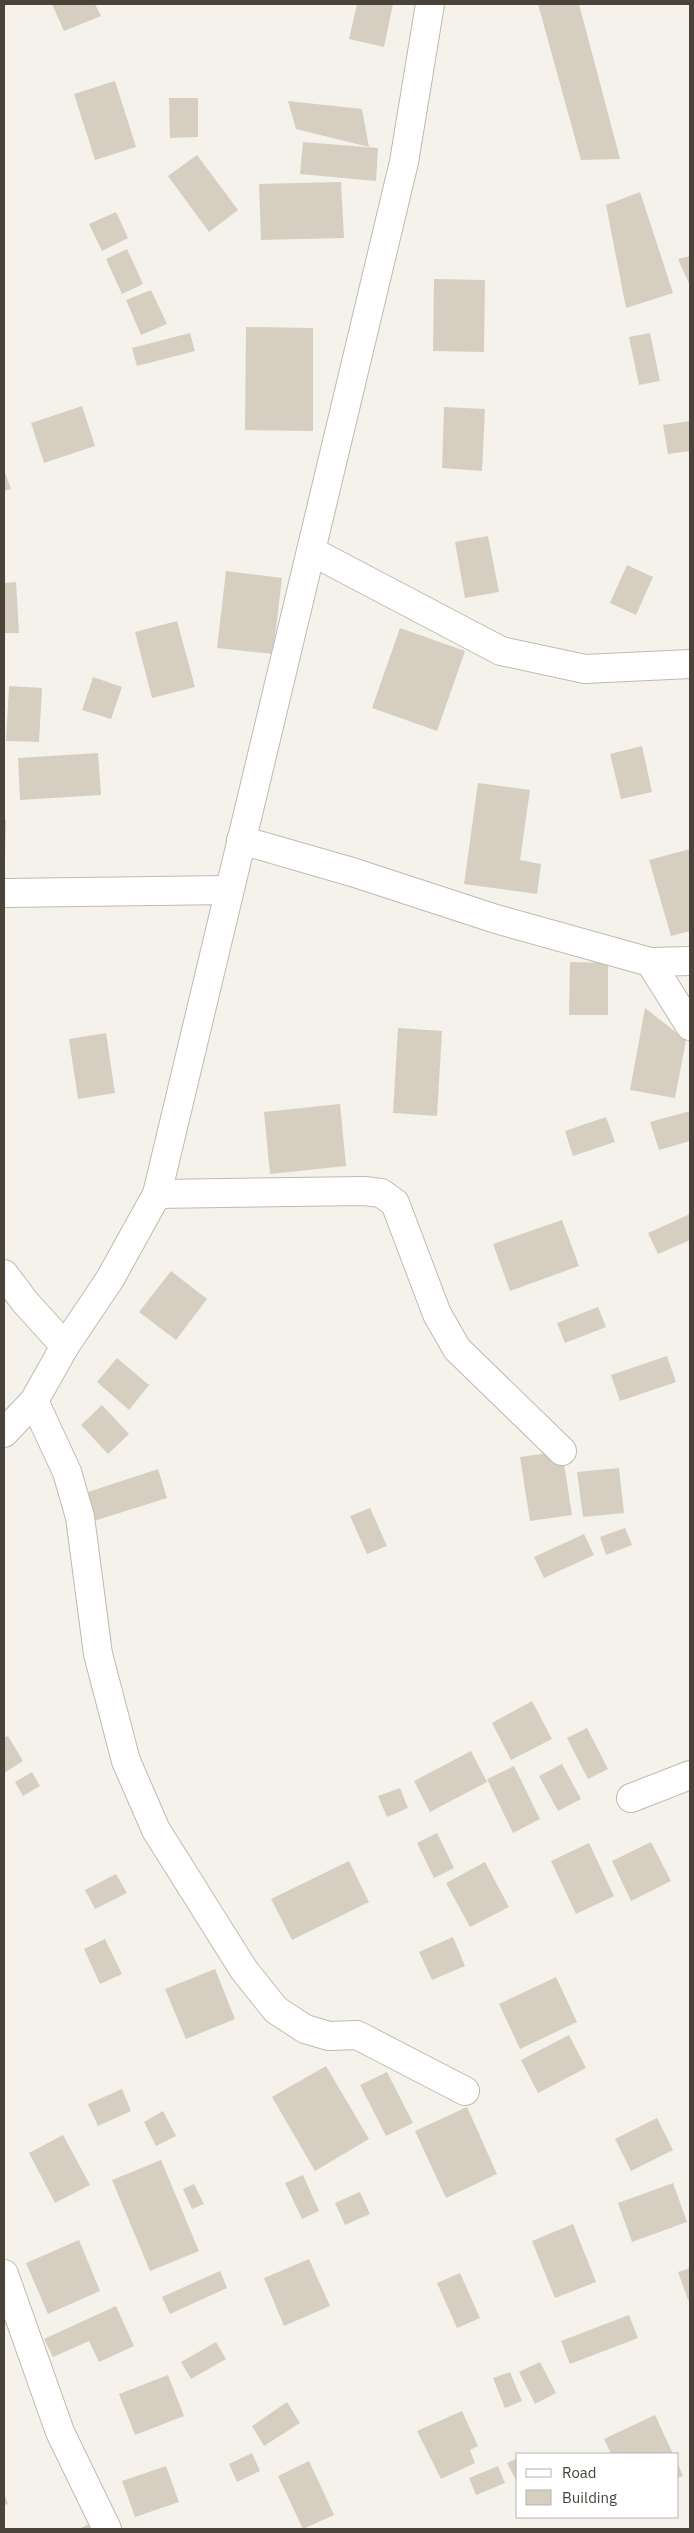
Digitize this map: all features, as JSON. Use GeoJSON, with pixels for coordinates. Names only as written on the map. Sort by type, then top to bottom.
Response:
{"type":"FeatureCollection","features":[{"type":"Feature","properties":{"kind":"street"},"geometry":{"type":"LineString","coordinates":[[4,1434],[34,1401],[65,1346],[110,1279],[157,1194],[404,162],[430,4]]}},
{"type":"Feature","properties":{"kind":"street"},"geometry":{"type":"LineString","coordinates":[[310,551],[501,652],[585,669],[690,664]]}},
{"type":"Feature","properties":{"kind":"street"},"geometry":{"type":"LineString","coordinates":[[241,840],[352,872],[496,919],[650,962],[690,961]]}},
{"type":"Feature","properties":{"kind":"street"},"geometry":{"type":"LineString","coordinates":[[4,893],[229,890]]}},
{"type":"Feature","properties":{"kind":"street"},"geometry":{"type":"LineString","coordinates":[[650,962],[690,1026]]}},
{"type":"Feature","properties":{"kind":"street"},"geometry":{"type":"LineString","coordinates":[[157,1194],[364,1190],[381,1193],[395,1203],[438,1314],[457,1349],[562,1451]]}},
{"type":"Feature","properties":{"kind":"street"},"geometry":{"type":"LineString","coordinates":[[4,1274],[25,1302],[65,1346]]}},
{"type":"Feature","properties":{"kind":"street"},"geometry":{"type":"LineString","coordinates":[[34,1401],[67,1472],[80,1517],[98,1654],[126,1761],[156,1830],[244,1970],[276,2010],[305,2029],[329,2036],[357,2036],[465,2090]]}},
{"type":"Feature","properties":{"kind":"street"},"geometry":{"type":"LineString","coordinates":[[631,1798],[690,1775]]}},
{"type":"Feature","properties":{"kind":"street"},"geometry":{"type":"LineString","coordinates":[[4,2274],[60,2432],[75,2468],[107,2529]]}},
{"type":"Feature","properties":{"kind":"building"},"geometry":{"type":"Polygon","coordinates":[[[52,4],[95,4],[101,16],[64,31],[52,4]]]}},
{"type":"Feature","properties":{"kind":"building"},"geometry":{"type":"Polygon","coordinates":[[[357,4],[393,4],[384,47],[349,39],[357,4]]]}},
{"type":"Feature","properties":{"kind":"building"},"geometry":{"type":"Polygon","coordinates":[[[538,4],[579,4],[620,159],[581,160],[538,4]]]}},
{"type":"Feature","properties":{"kind":"building"},"geometry":{"type":"Polygon","coordinates":[[[115,81],[136,147],[95,160],[74,94],[115,81]]]}},
{"type":"Feature","properties":{"kind":"building"},"geometry":{"type":"Polygon","coordinates":[[[169,98],[198,98],[198,137],[170,138],[169,98]]]}},
{"type":"Feature","properties":{"kind":"building"},"geometry":{"type":"Polygon","coordinates":[[[288,101],[362,109],[369,147],[296,129],[288,101]]]}},
{"type":"Feature","properties":{"kind":"building"},"geometry":{"type":"Polygon","coordinates":[[[303,142],[378,148],[376,181],[300,174],[303,142]]]}},
{"type":"Feature","properties":{"kind":"building"},"geometry":{"type":"Polygon","coordinates":[[[197,155],[238,210],[209,232],[168,176],[197,155]]]}},
{"type":"Feature","properties":{"kind":"building"},"geometry":{"type":"Polygon","coordinates":[[[341,182],[344,238],[261,240],[259,184],[341,182]]]}},
{"type":"Feature","properties":{"kind":"building"},"geometry":{"type":"Polygon","coordinates":[[[640,192],[673,293],[626,308],[606,205],[640,192]]]}},
{"type":"Feature","properties":{"kind":"building"},"geometry":{"type":"Polygon","coordinates":[[[116,212],[128,238],[102,251],[89,224],[116,212]]]}},
{"type":"Feature","properties":{"kind":"building"},"geometry":{"type":"Polygon","coordinates":[[[127,249],[143,284],[122,294],[106,259],[127,249]]]}},
{"type":"Feature","properties":{"kind":"building"},"geometry":{"type":"Polygon","coordinates":[[[690,256],[690,286],[678,259],[690,256]]]}},
{"type":"Feature","properties":{"kind":"building"},"geometry":{"type":"Polygon","coordinates":[[[434,279],[485,280],[484,352],[433,351],[434,279]]]}},
{"type":"Feature","properties":{"kind":"building"},"geometry":{"type":"Polygon","coordinates":[[[151,290],[167,324],[141,335],[126,300],[151,290]]]}},
{"type":"Feature","properties":{"kind":"building"},"geometry":{"type":"Polygon","coordinates":[[[246,327],[313,328],[313,431],[245,430],[246,327]]]}},
{"type":"Feature","properties":{"kind":"building"},"geometry":{"type":"Polygon","coordinates":[[[190,333],[195,351],[137,366],[132,348],[190,333]]]}},
{"type":"Feature","properties":{"kind":"building"},"geometry":{"type":"Polygon","coordinates":[[[650,333],[660,381],[639,385],[629,337],[650,333]]]}},
{"type":"Feature","properties":{"kind":"building"},"geometry":{"type":"Polygon","coordinates":[[[82,406],[95,446],[44,463],[31,423],[82,406]]]}},
{"type":"Feature","properties":{"kind":"building"},"geometry":{"type":"Polygon","coordinates":[[[444,407],[485,409],[482,471],[442,468],[444,407]]]}},
{"type":"Feature","properties":{"kind":"building"},"geometry":{"type":"Polygon","coordinates":[[[690,421],[690,451],[668,454],[663,425],[690,421]]]}},
{"type":"Feature","properties":{"kind":"building"},"geometry":{"type":"Polygon","coordinates":[[[4,470],[11,489],[4,491],[4,470]]]}},
{"type":"Feature","properties":{"kind":"building"},"geometry":{"type":"Polygon","coordinates":[[[488,536],[499,592],[465,598],[455,542],[488,536]]]}},
{"type":"Feature","properties":{"kind":"building"},"geometry":{"type":"Polygon","coordinates":[[[627,565],[653,577],[636,615],[610,603],[627,565]]]}},
{"type":"Feature","properties":{"kind":"building"},"geometry":{"type":"Polygon","coordinates":[[[226,571],[282,578],[273,654],[217,648],[226,571]]]}},
{"type":"Feature","properties":{"kind":"building"},"geometry":{"type":"Polygon","coordinates":[[[16,582],[19,633],[4,633],[4,583],[16,582]]]}},
{"type":"Feature","properties":{"kind":"building"},"geometry":{"type":"Polygon","coordinates":[[[177,621],[195,687],[152,698],[135,632],[177,621]]]}},
{"type":"Feature","properties":{"kind":"building"},"geometry":{"type":"Polygon","coordinates":[[[400,628],[465,651],[437,731],[372,708],[400,628]]]}},
{"type":"Feature","properties":{"kind":"building"},"geometry":{"type":"Polygon","coordinates":[[[93,677],[122,687],[111,719],[82,710],[93,677]]]}},
{"type":"Feature","properties":{"kind":"building"},"geometry":{"type":"Polygon","coordinates":[[[9,686],[42,688],[39,742],[6,741],[9,686]]]}},
{"type":"Feature","properties":{"kind":"building"},"geometry":{"type":"Polygon","coordinates":[[[642,746],[652,792],[621,799],[610,754],[642,746]]]}},
{"type":"Feature","properties":{"kind":"building"},"geometry":{"type":"Polygon","coordinates":[[[98,753],[101,795],[20,800],[18,758],[98,753]]]}},
{"type":"Feature","properties":{"kind":"building"},"geometry":{"type":"Polygon","coordinates":[[[478,783],[530,790],[520,860],[541,864],[537,894],[464,884],[478,783]]]}},
{"type":"Feature","properties":{"kind":"building"},"geometry":{"type":"Polygon","coordinates":[[[4,820],[6,820],[5,856],[4,856],[4,820]]]}},
{"type":"Feature","properties":{"kind":"building"},"geometry":{"type":"Polygon","coordinates":[[[690,849],[690,931],[671,936],[649,860],[690,849]]]}},
{"type":"Feature","properties":{"kind":"building"},"geometry":{"type":"Polygon","coordinates":[[[570,962],[608,963],[608,1015],[569,1015],[570,962]]]}},
{"type":"Feature","properties":{"kind":"building"},"geometry":{"type":"Polygon","coordinates":[[[645,1008],[686,1040],[675,1098],[630,1090],[645,1008]]]}},
{"type":"Feature","properties":{"kind":"building"},"geometry":{"type":"Polygon","coordinates":[[[398,1028],[442,1031],[437,1116],[393,1113],[398,1028]]]}},
{"type":"Feature","properties":{"kind":"building"},"geometry":{"type":"Polygon","coordinates":[[[106,1033],[115,1093],[78,1099],[69,1039],[106,1033]]]}},
{"type":"Feature","properties":{"kind":"building"},"geometry":{"type":"Polygon","coordinates":[[[340,1104],[346,1166],[270,1174],[264,1112],[340,1104]]]}},
{"type":"Feature","properties":{"kind":"building"},"geometry":{"type":"Polygon","coordinates":[[[690,1111],[690,1141],[659,1150],[650,1122],[690,1111]]]}},
{"type":"Feature","properties":{"kind":"building"},"geometry":{"type":"Polygon","coordinates":[[[606,1117],[615,1142],[573,1156],[565,1131],[606,1117]]]}},
{"type":"Feature","properties":{"kind":"building"},"geometry":{"type":"Polygon","coordinates":[[[690,1214],[690,1240],[658,1254],[648,1233],[690,1214]]]}},
{"type":"Feature","properties":{"kind":"building"},"geometry":{"type":"Polygon","coordinates":[[[562,1220],[579,1266],[510,1291],[493,1244],[562,1220]]]}},
{"type":"Feature","properties":{"kind":"building"},"geometry":{"type":"Polygon","coordinates":[[[171,1271],[207,1299],[176,1340],[139,1312],[171,1271]]]}},
{"type":"Feature","properties":{"kind":"building"},"geometry":{"type":"Polygon","coordinates":[[[598,1307],[606,1327],[565,1343],[557,1323],[598,1307]]]}},
{"type":"Feature","properties":{"kind":"building"},"geometry":{"type":"Polygon","coordinates":[[[667,1356],[676,1382],[620,1401],[611,1375],[667,1356]]]}},
{"type":"Feature","properties":{"kind":"building"},"geometry":{"type":"Polygon","coordinates":[[[117,1358],[149,1385],[129,1410],[97,1382],[117,1358]]]}},
{"type":"Feature","properties":{"kind":"building"},"geometry":{"type":"Polygon","coordinates":[[[102,1405],[129,1434],[108,1454],[81,1425],[102,1405]]]}},
{"type":"Feature","properties":{"kind":"building"},"geometry":{"type":"Polygon","coordinates":[[[562,1451],[572,1515],[530,1521],[520,1457],[562,1451]]]}},
{"type":"Feature","properties":{"kind":"building"},"geometry":{"type":"Polygon","coordinates":[[[619,1468],[624,1513],[583,1517],[577,1472],[619,1468]]]}},
{"type":"Feature","properties":{"kind":"building"},"geometry":{"type":"Polygon","coordinates":[[[158,1469],[167,1498],[94,1521],[85,1493],[158,1469]]]}},
{"type":"Feature","properties":{"kind":"building"},"geometry":{"type":"Polygon","coordinates":[[[370,1508],[387,1546],[367,1554],[350,1516],[370,1508]]]}},
{"type":"Feature","properties":{"kind":"building"},"geometry":{"type":"Polygon","coordinates":[[[625,1528],[632,1545],[606,1555],[600,1537],[625,1528]]]}},
{"type":"Feature","properties":{"kind":"building"},"geometry":{"type":"Polygon","coordinates":[[[584,1534],[594,1555],[544,1578],[534,1557],[584,1534]]]}},
{"type":"Feature","properties":{"kind":"building"},"geometry":{"type":"Polygon","coordinates":[[[532,1701],[552,1739],[511,1760],[492,1723],[532,1701]]]}},
{"type":"Feature","properties":{"kind":"building"},"geometry":{"type":"Polygon","coordinates":[[[587,1728],[608,1769],[588,1779],[567,1738],[587,1728]]]}},
{"type":"Feature","properties":{"kind":"building"},"geometry":{"type":"Polygon","coordinates":[[[8,1736],[23,1761],[4,1773],[4,1738],[8,1736]]]}},
{"type":"Feature","properties":{"kind":"building"},"geometry":{"type":"Polygon","coordinates":[[[471,1751],[487,1782],[430,1812],[414,1781],[471,1751]]]}},
{"type":"Feature","properties":{"kind":"building"},"geometry":{"type":"Polygon","coordinates":[[[562,1764],[581,1799],[558,1811],[539,1776],[562,1764]]]}},
{"type":"Feature","properties":{"kind":"building"},"geometry":{"type":"Polygon","coordinates":[[[514,1766],[540,1819],[513,1833],[487,1779],[514,1766]]]}},
{"type":"Feature","properties":{"kind":"building"},"geometry":{"type":"Polygon","coordinates":[[[32,1772],[40,1786],[23,1796],[15,1782],[32,1772]]]}},
{"type":"Feature","properties":{"kind":"building"},"geometry":{"type":"Polygon","coordinates":[[[400,1788],[408,1808],[387,1817],[378,1796],[400,1788]]]}},
{"type":"Feature","properties":{"kind":"building"},"geometry":{"type":"Polygon","coordinates":[[[437,1833],[454,1868],[434,1878],[417,1843],[437,1833]]]}},
{"type":"Feature","properties":{"kind":"building"},"geometry":{"type":"Polygon","coordinates":[[[651,1842],[671,1881],[631,1901],[612,1861],[651,1842]]]}},
{"type":"Feature","properties":{"kind":"building"},"geometry":{"type":"Polygon","coordinates":[[[589,1843],[614,1896],[576,1914],[551,1861],[589,1843]]]}},
{"type":"Feature","properties":{"kind":"building"},"geometry":{"type":"Polygon","coordinates":[[[349,1861],[369,1902],[292,1940],[271,1899],[349,1861]]]}},
{"type":"Feature","properties":{"kind":"building"},"geometry":{"type":"Polygon","coordinates":[[[485,1862],[509,1907],[470,1927],[446,1883],[485,1862]]]}},
{"type":"Feature","properties":{"kind":"building"},"geometry":{"type":"Polygon","coordinates":[[[116,1874],[127,1893],[95,1909],[85,1890],[116,1874]]]}},
{"type":"Feature","properties":{"kind":"building"},"geometry":{"type":"Polygon","coordinates":[[[453,1937],[465,1966],[432,1980],[419,1952],[453,1937]]]}},
{"type":"Feature","properties":{"kind":"building"},"geometry":{"type":"Polygon","coordinates":[[[105,1939],[122,1974],[100,1984],[84,1949],[105,1939]]]}},
{"type":"Feature","properties":{"kind":"building"},"geometry":{"type":"Polygon","coordinates":[[[215,1969],[235,2019],[186,2039],[165,1989],[215,1969]]]}},
{"type":"Feature","properties":{"kind":"building"},"geometry":{"type":"Polygon","coordinates":[[[556,1977],[577,2022],[520,2049],[499,2004],[556,1977]]]}},
{"type":"Feature","properties":{"kind":"building"},"geometry":{"type":"Polygon","coordinates":[[[569,2035],[586,2068],[538,2093],[521,2060],[569,2035]]]}},
{"type":"Feature","properties":{"kind":"building"},"geometry":{"type":"Polygon","coordinates":[[[326,2066],[369,2139],[315,2171],[272,2097],[326,2066]]]}},
{"type":"Feature","properties":{"kind":"building"},"geometry":{"type":"Polygon","coordinates":[[[387,2072],[413,2123],[386,2136],[360,2085],[387,2072]]]}},
{"type":"Feature","properties":{"kind":"building"},"geometry":{"type":"Polygon","coordinates":[[[122,2089],[131,2111],[98,2126],[88,2104],[122,2089]]]}},
{"type":"Feature","properties":{"kind":"building"},"geometry":{"type":"Polygon","coordinates":[[[467,2107],[497,2174],[446,2198],[415,2131],[467,2107]]]}},
{"type":"Feature","properties":{"kind":"building"},"geometry":{"type":"Polygon","coordinates":[[[163,2111],[176,2136],[156,2146],[144,2122],[163,2111]]]}},
{"type":"Feature","properties":{"kind":"building"},"geometry":{"type":"Polygon","coordinates":[[[657,2118],[673,2150],[631,2171],[615,2139],[657,2118]]]}},
{"type":"Feature","properties":{"kind":"building"},"geometry":{"type":"Polygon","coordinates":[[[63,2135],[90,2185],[55,2203],[29,2153],[63,2135]]]}},
{"type":"Feature","properties":{"kind":"building"},"geometry":{"type":"Polygon","coordinates":[[[161,2160],[199,2251],[150,2271],[112,2180],[161,2160]]]}},
{"type":"Feature","properties":{"kind":"building"},"geometry":{"type":"Polygon","coordinates":[[[303,2175],[319,2211],[302,2219],[285,2183],[303,2175]]]}},
{"type":"Feature","properties":{"kind":"building"},"geometry":{"type":"Polygon","coordinates":[[[673,2183],[687,2222],[632,2242],[618,2203],[673,2183]]]}},
{"type":"Feature","properties":{"kind":"building"},"geometry":{"type":"Polygon","coordinates":[[[194,2184],[204,2204],[192,2209],[183,2189],[194,2184]]]}},
{"type":"Feature","properties":{"kind":"building"},"geometry":{"type":"Polygon","coordinates":[[[360,2192],[370,2214],[345,2225],[335,2203],[360,2192]]]}},
{"type":"Feature","properties":{"kind":"building"},"geometry":{"type":"Polygon","coordinates":[[[573,2224],[596,2282],[555,2298],[532,2241],[573,2224]]]}},
{"type":"Feature","properties":{"kind":"building"},"geometry":{"type":"Polygon","coordinates":[[[79,2240],[100,2291],[48,2314],[26,2263],[79,2240]]]}},
{"type":"Feature","properties":{"kind":"building"},"geometry":{"type":"Polygon","coordinates":[[[309,2259],[330,2306],[284,2326],[264,2278],[309,2259]]]}},
{"type":"Feature","properties":{"kind":"building"},"geometry":{"type":"Polygon","coordinates":[[[690,2268],[690,2305],[678,2272],[690,2268]]]}},
{"type":"Feature","properties":{"kind":"building"},"geometry":{"type":"Polygon","coordinates":[[[220,2271],[227,2288],[170,2314],[162,2297],[220,2271]]]}},
{"type":"Feature","properties":{"kind":"building"},"geometry":{"type":"Polygon","coordinates":[[[460,2273],[480,2318],[457,2328],[437,2283],[460,2273]]]}},
{"type":"Feature","properties":{"kind":"building"},"geometry":{"type":"Polygon","coordinates":[[[116,2306],[134,2346],[99,2362],[89,2341],[53,2357],[44,2339],[116,2306]]]}},
{"type":"Feature","properties":{"kind":"building"},"geometry":{"type":"Polygon","coordinates":[[[629,2315],[638,2338],[570,2364],[561,2341],[629,2315]]]}},
{"type":"Feature","properties":{"kind":"building"},"geometry":{"type":"Polygon","coordinates":[[[216,2342],[226,2359],[191,2379],[181,2362],[216,2342]]]}},
{"type":"Feature","properties":{"kind":"building"},"geometry":{"type":"Polygon","coordinates":[[[540,2362],[556,2393],[535,2404],[519,2372],[540,2362]]]}},
{"type":"Feature","properties":{"kind":"building"},"geometry":{"type":"Polygon","coordinates":[[[510,2372],[522,2401],[505,2408],[493,2378],[510,2372]]]}},
{"type":"Feature","properties":{"kind":"building"},"geometry":{"type":"Polygon","coordinates":[[[168,2375],[184,2416],[135,2435],[119,2394],[168,2375]]]}},
{"type":"Feature","properties":{"kind":"building"},"geometry":{"type":"Polygon","coordinates":[[[287,2402],[300,2423],[264,2446],[252,2426],[287,2402]]]}},
{"type":"Feature","properties":{"kind":"building"},"geometry":{"type":"Polygon","coordinates":[[[462,2411],[478,2446],[470,2450],[475,2463],[441,2479],[417,2431],[462,2411]]]}},
{"type":"Feature","properties":{"kind":"building"},"geometry":{"type":"Polygon","coordinates":[[[655,2415],[673,2453],[611,2453],[604,2439],[655,2415]]]}},
{"type":"Feature","properties":{"kind":"building"},"geometry":{"type":"Polygon","coordinates":[[[252,2453],[260,2471],[237,2482],[229,2464],[252,2453]]]}},
{"type":"Feature","properties":{"kind":"building"},"geometry":{"type":"Polygon","coordinates":[[[516,2459],[516,2480],[507,2463],[516,2459]]]}},
{"type":"Feature","properties":{"kind":"building"},"geometry":{"type":"Polygon","coordinates":[[[309,2461],[334,2515],[303,2529],[278,2476],[309,2461]]]}},
{"type":"Feature","properties":{"kind":"building"},"geometry":{"type":"Polygon","coordinates":[[[166,2466],[179,2502],[135,2517],[122,2481],[166,2466]]]}},
{"type":"Feature","properties":{"kind":"building"},"geometry":{"type":"Polygon","coordinates":[[[498,2466],[505,2483],[476,2495],[469,2478],[498,2466]]]}},
{"type":"Feature","properties":{"kind":"building"},"geometry":{"type":"Polygon","coordinates":[[[679,2466],[683,2476],[679,2478],[679,2466]]]}},
{"type":"Feature","properties":{"kind":"building"},"geometry":{"type":"Polygon","coordinates":[[[4,2493],[8,2504],[4,2505],[4,2493]]]}},
{"type":"Feature","properties":{"kind":"building"},"geometry":{"type":"Polygon","coordinates":[[[89,2524],[92,2529],[79,2529],[89,2524]]]}}]}
